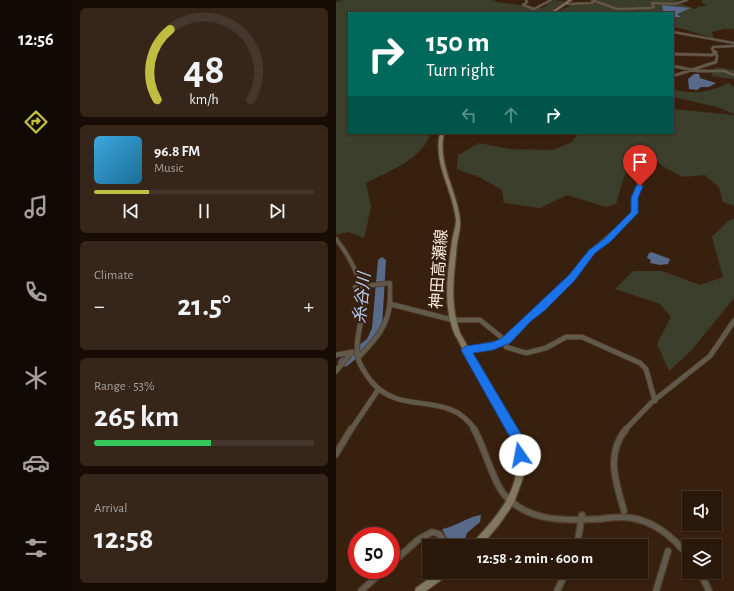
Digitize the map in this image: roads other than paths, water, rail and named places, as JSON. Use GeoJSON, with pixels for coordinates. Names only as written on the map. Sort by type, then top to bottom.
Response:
{"type":"FeatureCollection","features":[{"type":"Feature","properties":{"kind":"main road"},"geometry":{"type":"LineString","coordinates":[[553,12],[571,0]]}},
{"type":"Feature","properties":{"kind":"main road","name":"神田高瀬線"},"geometry":{"type":"LineString","coordinates":[[442,134],[440,143],[443,166],[458,221],[449,298],[451,320],[466,350],[516,438],[520,455],[519,477],[511,499],[483,539]]}},
{"type":"Feature","properties":{"kind":"main road"},"geometry":{"type":"LineString","coordinates":[[420,591],[436,579]]}},
{"type":"Feature","properties":{"kind":"street"},"geometry":{"type":"LineString","coordinates":[[526,0],[527,2],[523,5],[534,9],[551,0]]}},
{"type":"Feature","properties":{"kind":"street"},"geometry":{"type":"LineString","coordinates":[[592,0],[617,9],[651,8],[654,7],[652,3],[675,4],[687,0]]}},
{"type":"Feature","properties":{"kind":"street"},"geometry":{"type":"LineString","coordinates":[[567,4],[592,3],[595,1]]}},
{"type":"Feature","properties":{"kind":"street"},"geometry":{"type":"LineString","coordinates":[[674,32],[734,43]]}},
{"type":"Feature","properties":{"kind":"street"},"geometry":{"type":"LineString","coordinates":[[674,76],[716,62],[716,52],[712,49],[713,47],[734,46]]}},
{"type":"Feature","properties":{"kind":"street"},"geometry":{"type":"LineString","coordinates":[[674,54],[712,55],[716,52]]}},
{"type":"Feature","properties":{"kind":"street"},"geometry":{"type":"LineString","coordinates":[[674,66],[692,71],[719,70],[734,75]]}},
{"type":"Feature","properties":{"kind":"street"},"geometry":{"type":"LineString","coordinates":[[466,350],[493,346],[506,341],[572,278],[592,252],[607,241],[634,213],[634,198],[642,179],[643,169],[638,156]]}},
{"type":"Feature","properties":{"kind":"street"},"geometry":{"type":"LineString","coordinates":[[336,239],[355,265],[361,287],[363,314],[354,352],[336,371]]}},
{"type":"Feature","properties":{"kind":"street"},"geometry":{"type":"LineString","coordinates":[[355,287],[390,283],[388,322],[382,334],[358,358]]}},
{"type":"Feature","properties":{"kind":"street"},"geometry":{"type":"LineString","coordinates":[[390,304],[451,320],[480,320],[506,341]]}},
{"type":"Feature","properties":{"kind":"street"},"geometry":{"type":"LineString","coordinates":[[624,511],[613,472],[614,448],[620,434],[656,401],[711,355],[725,331],[734,321]]}},
{"type":"Feature","properties":{"kind":"street"},"geometry":{"type":"LineString","coordinates":[[506,341],[506,347],[526,353],[546,348],[566,337],[582,337],[606,349],[627,355],[640,362],[646,369],[656,401]]}},
{"type":"Feature","properties":{"kind":"street"},"geometry":{"type":"LineString","coordinates":[[336,356],[354,352]]}},
{"type":"Feature","properties":{"kind":"street"},"geometry":{"type":"LineString","coordinates":[[354,352],[364,372],[378,390],[391,399],[404,403],[445,407],[456,411],[466,418],[473,428],[500,487],[507,497],[526,511],[553,520],[582,518],[630,518],[642,521],[665,533],[682,548]]}},
{"type":"Feature","properties":{"kind":"street"},"geometry":{"type":"LineString","coordinates":[[336,454],[354,424],[378,390]]}},
{"type":"Feature","properties":{"kind":"street"},"geometry":{"type":"LineString","coordinates":[[578,539],[582,518]]}},
{"type":"Feature","properties":{"kind":"street"},"geometry":{"type":"LineString","coordinates":[[400,556],[419,539],[432,532],[436,532],[443,539]]}},
{"type":"Feature","properties":{"kind":"street"},"geometry":{"type":"LineString","coordinates":[[656,591],[668,551]]}},
{"type":"Feature","properties":{"kind":"street"},"geometry":{"type":"LineString","coordinates":[[361,591],[374,579]]}},
{"type":"Feature","properties":{"kind":"street"},"geometry":{"type":"LineString","coordinates":[[557,591],[563,579]]}},
{"type":"Feature","properties":{"kind":"street"},"geometry":{"type":"LineString","coordinates":[[703,579],[709,591]]}},
{"type":"Feature","properties":{"kind":"water"},"geometry":{"type":"Polygon","coordinates":[[[662,5],[691,8],[677,14],[681,17],[674,17],[674,12],[660,12],[663,10],[662,5]]]}},
{"type":"Feature","properties":{"kind":"water"},"geometry":{"type":"Polygon","coordinates":[[[694,74],[699,74],[700,78],[716,83],[709,87],[701,87],[697,90],[689,89],[688,79],[694,74]]]}},
{"type":"Feature","properties":{"kind":"water"},"geometry":{"type":"Polygon","coordinates":[[[651,252],[670,259],[668,264],[660,265],[650,263],[651,260],[647,258],[651,252]]]}},
{"type":"Feature","properties":{"kind":"water"},"geometry":{"type":"Polygon","coordinates":[[[481,515],[480,522],[467,533],[465,539],[447,539],[442,529],[481,515]]]}},
{"type":"Feature","properties":{"kind":"waterway","name":"糸谷川"},"geometry":{"type":"LineString","coordinates":[[343,363],[370,342],[377,328],[382,260]]}}]}
